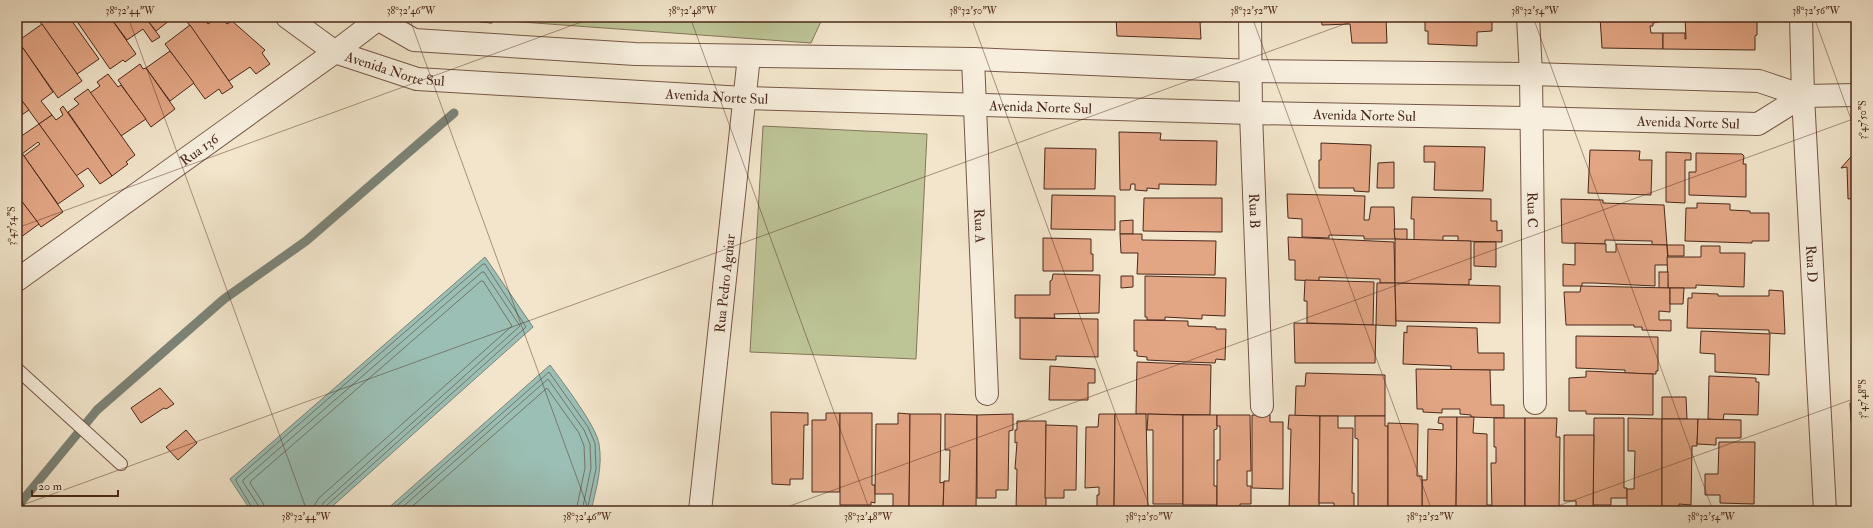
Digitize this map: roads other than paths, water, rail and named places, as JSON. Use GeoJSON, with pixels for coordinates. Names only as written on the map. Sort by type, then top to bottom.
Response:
{"type":"FeatureCollection","features":[{"type":"Feature","properties":{"kind":"street","name":"Avenida Norte Sul"},"geometry":{"type":"LineString","coordinates":[[287,17],[335,52],[417,79],[744,98],[1251,113],[1758,124],[1803,96]]}},
{"type":"Feature","properties":{"kind":"street","name":"Rua B"},"geometry":{"type":"LineString","coordinates":[[1250,17],[1252,72],[1251,113],[1262,406]]}},
{"type":"Feature","properties":{"kind":"street","name":"Rua C"},"geometry":{"type":"LineString","coordinates":[[1528,17],[1531,74],[1535,403]]}},
{"type":"Feature","properties":{"kind":"street","name":"Rua D"},"geometry":{"type":"LineString","coordinates":[[1801,17],[1803,96],[1825,511]]}},
{"type":"Feature","properties":{"kind":"street","name":"Avenida Norte Sul"},"geometry":{"type":"LineString","coordinates":[[377,18],[414,40],[635,54],[973,59],[1252,72],[1531,74],[1759,81],[1803,96],[1856,94]]}},
{"type":"Feature","properties":{"kind":"street","name":"Rua 136"},"geometry":{"type":"LineString","coordinates":[[17,280],[335,52],[377,18]]}},
{"type":"Feature","properties":{"kind":"street","name":"Rua Pedro Aguiar"},"geometry":{"type":"LineString","coordinates":[[700,511],[748,56]]}},
{"type":"Feature","properties":{"kind":"street","name":"Rua A"},"geometry":{"type":"LineString","coordinates":[[973,59],[987,394]]}},
{"type":"Feature","properties":{"kind":"lane"},"geometry":{"type":"LineString","coordinates":[[17,369],[121,464]]}},
{"type":"Feature","properties":{"kind":"water"},"geometry":{"type":"Polygon","coordinates":[[[485,257],[533,327],[327,511],[251,511],[230,479],[485,257]]]}},
{"type":"Feature","properties":{"kind":"water"},"geometry":{"type":"Polygon","coordinates":[[[550,365],[586,416],[597,436],[600,453],[600,470],[591,511],[385,511],[550,365]]]}},
{"type":"Feature","properties":{"kind":"waterway"},"geometry":{"type":"LineString","coordinates":[[17,507],[97,410],[224,299],[306,241],[454,113]]}}]}
